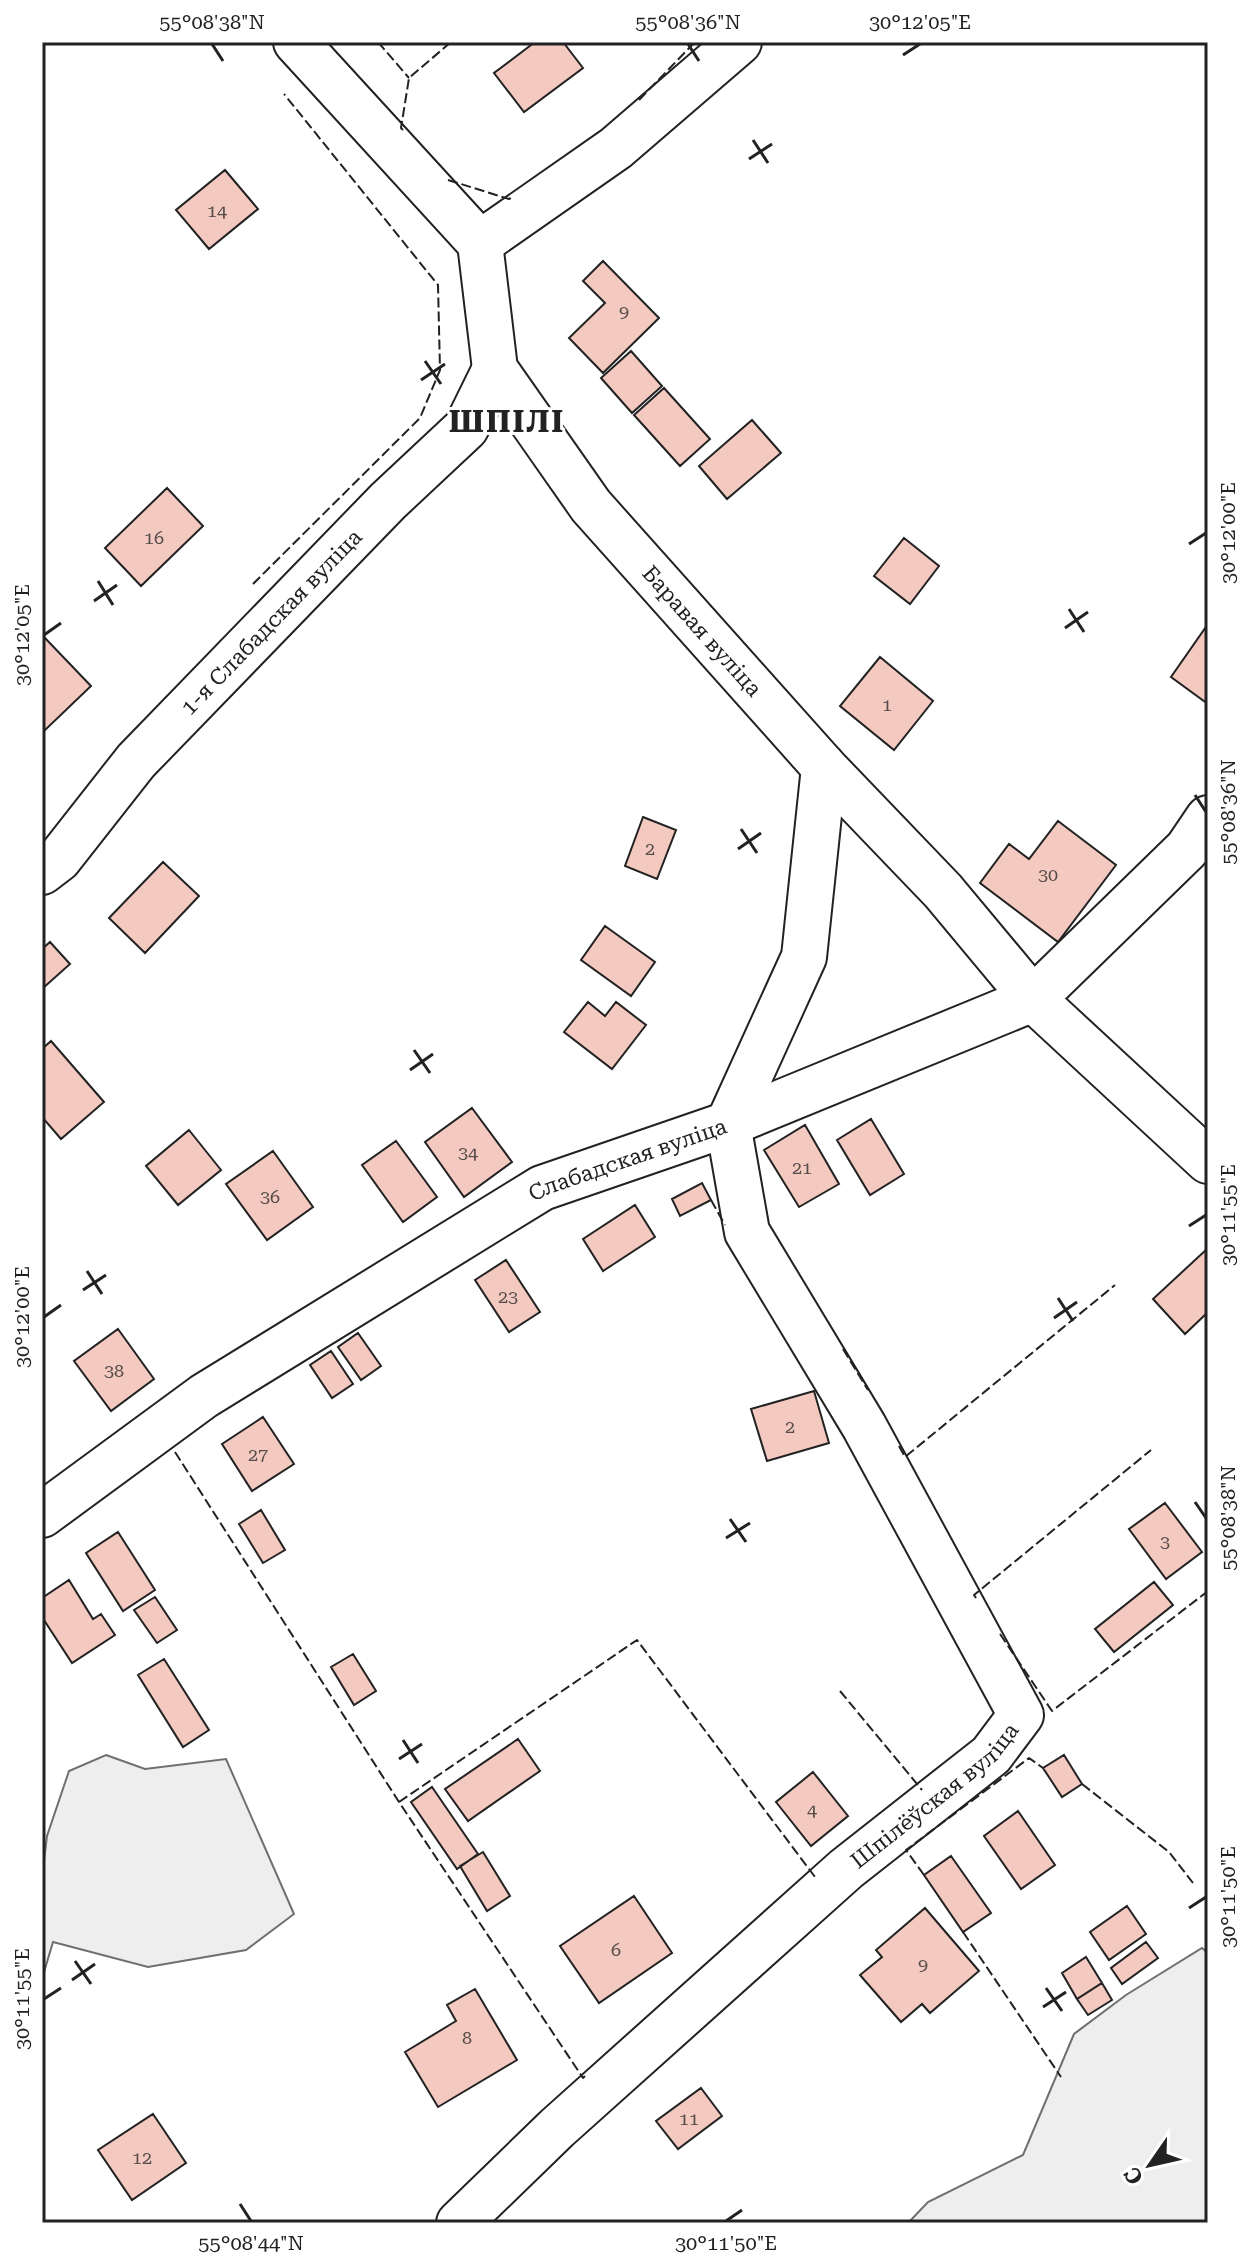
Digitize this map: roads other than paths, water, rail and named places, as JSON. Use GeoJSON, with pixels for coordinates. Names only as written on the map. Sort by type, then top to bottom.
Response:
{"type":"FeatureCollection","features":[{"type":"Feature","properties":{"kind":"street"},"geometry":{"type":"LineString","coordinates":[[296,42],[480,243],[616,148],[739,42]]}},
{"type":"Feature","properties":{"kind":"street","name":"Баравая вуліца"},"geometry":{"type":"LineString","coordinates":[[480,243],[495,369],[591,506],[824,767],[943,891],[1033,999],[1208,1161]]}},
{"type":"Feature","properties":{"kind":"street","name":"1-я Слабадская вуліца"},"geometry":{"type":"LineString","coordinates":[[42,872],[59,859],[136,761],[388,501],[466,428],[495,369]]}},
{"type":"Feature","properties":{"kind":"street"},"geometry":{"type":"LineString","coordinates":[[728,1124],[804,957],[824,767]]}},
{"type":"Feature","properties":{"kind":"street","name":"Слабадская вуліца"},"geometry":{"type":"LineString","coordinates":[[42,1515],[204,1396],[542,1188],[728,1124],[1033,999],[1187,849],[1208,818]]}},
{"type":"Feature","properties":{"kind":"street","name":"Шпілёўская вуліца"},"geometry":{"type":"LineString","coordinates":[[459,2223],[557,2128],[846,1869],[991,1755],[1021,1715],[864,1426],[747,1232],[728,1124]]}},
{"type":"Feature","properties":{"kind":"district","name":"ШПІЛІ"},"geometry":{"type":"Point","coordinates":[507,421]}}]}
